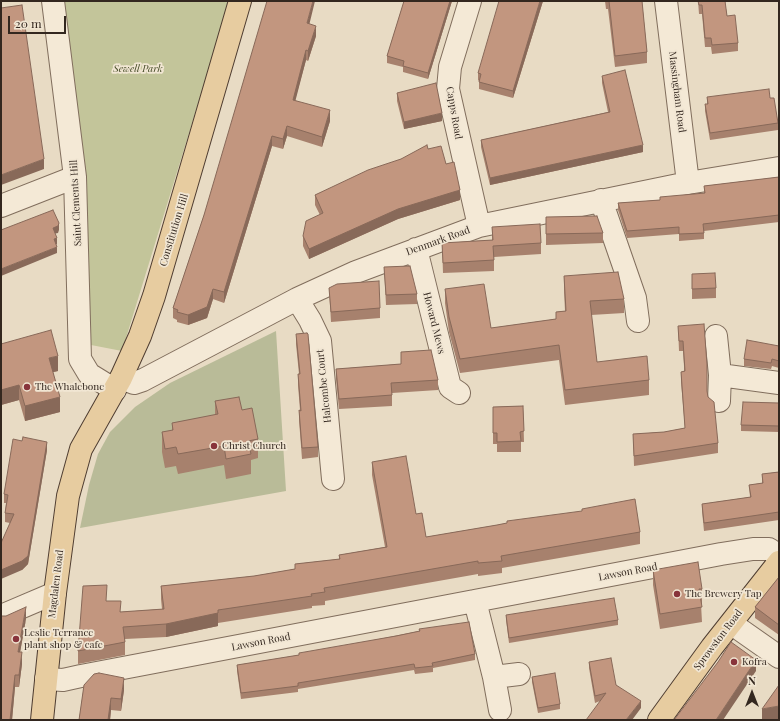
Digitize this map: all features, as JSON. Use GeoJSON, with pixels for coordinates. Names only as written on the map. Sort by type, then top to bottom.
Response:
{"type":"FeatureCollection","features":[{"type":"Feature","properties":{"kind":"main road","name":"Constitution Hill"},"geometry":{"type":"LineString","coordinates":[[81,449],[118,384],[140,336],[154,296],[240,1]]}},
{"type":"Feature","properties":{"kind":"main road","name":"Magdalen Road"},"geometry":{"type":"LineString","coordinates":[[42,720],[55,594],[68,496],[81,449]]}},
{"type":"Feature","properties":{"kind":"main road","name":"Sprowston Road"},"geometry":{"type":"LineString","coordinates":[[659,720],[779,562]]}},
{"type":"Feature","properties":{"kind":"street","name":"Saint Clements Hill"},"geometry":{"type":"LineString","coordinates":[[53,1],[75,177],[80,359],[89,374],[118,384]]}},
{"type":"Feature","properties":{"kind":"street","name":"Capps Road"},"geometry":{"type":"LineString","coordinates":[[470,1],[450,67],[448,89],[479,226]]}},
{"type":"Feature","properties":{"kind":"street","name":"Massingham Road"},"geometry":{"type":"LineString","coordinates":[[666,1],[688,182]]}},
{"type":"Feature","properties":{"kind":"street","name":"Denmark Road"},"geometry":{"type":"LineString","coordinates":[[118,384],[134,383],[143,380],[297,299],[356,272],[479,226],[688,182],[779,168]]}},
{"type":"Feature","properties":{"kind":"street"},"geometry":{"type":"LineString","coordinates":[[1,206],[75,177]]}},
{"type":"Feature","properties":{"kind":"street"},"geometry":{"type":"LineString","coordinates":[[601,200],[635,298],[638,321]]}},
{"type":"Feature","properties":{"kind":"street","name":"Howard Mews"},"geometry":{"type":"LineString","coordinates":[[416,249],[450,387],[459,393]]}},
{"type":"Feature","properties":{"kind":"street","name":"Halcombe Court"},"geometry":{"type":"LineString","coordinates":[[297,299],[310,320],[320,341],[333,479]]}},
{"type":"Feature","properties":{"kind":"street"},"geometry":{"type":"LineString","coordinates":[[716,336],[720,375],[720,401]]}},
{"type":"Feature","properties":{"kind":"street"},"geometry":{"type":"LineString","coordinates":[[720,375],[779,383]]}},
{"type":"Feature","properties":{"kind":"street","name":"Lawson Road"},"geometry":{"type":"LineString","coordinates":[[46,678],[62,680],[753,549],[769,549],[779,556]]}},
{"type":"Feature","properties":{"kind":"street"},"geometry":{"type":"LineString","coordinates":[[1,616],[55,594]]}},
{"type":"Feature","properties":{"kind":"street"},"geometry":{"type":"LineString","coordinates":[[475,601],[494,677],[500,710]]}},
{"type":"Feature","properties":{"kind":"street"},"geometry":{"type":"LineString","coordinates":[[732,624],[779,658]]}},
{"type":"Feature","properties":{"kind":"street"},"geometry":{"type":"LineString","coordinates":[[494,677],[519,674]]}},
{"type":"Feature","properties":{"kind":"green space","name":"Sewell Park"},"geometry":{"type":"Polygon","coordinates":[[[61,1],[228,1],[209,68],[122,351],[91,345],[85,163],[61,1]]]}},
{"type":"Feature","properties":{"kind":"green space"},"geometry":{"type":"Polygon","coordinates":[[[276,331],[286,491],[80,528],[89,485],[98,454],[110,432],[135,407],[170,383],[276,331]]]}},
{"type":"Feature","properties":{"kind":"building"},"geometry":{"type":"Polygon","coordinates":[[[267,1],[313,1],[307,23],[316,26],[308,51],[306,50],[293,100],[330,110],[322,137],[287,126],[283,139],[272,136],[224,292],[213,289],[207,307],[188,315],[177,312],[178,310],[173,308],[204,215],[267,1]]]}},
{"type":"Feature","properties":{"kind":"building"},"geometry":{"type":"Polygon","coordinates":[[[404,1],[450,1],[428,73],[403,66],[404,61],[387,56],[404,1]]]}},
{"type":"Feature","properties":{"kind":"building"},"geometry":{"type":"Polygon","coordinates":[[[499,1],[540,1],[513,91],[479,82],[481,74],[478,73],[499,1]]]}},
{"type":"Feature","properties":{"kind":"building"},"geometry":{"type":"Polygon","coordinates":[[[609,1],[642,1],[647,52],[615,56],[609,1]]]}},
{"type":"Feature","properties":{"kind":"building"},"geometry":{"type":"Polygon","coordinates":[[[698,1],[725,1],[727,16],[735,15],[738,43],[712,45],[711,38],[705,38],[702,5],[699,5],[698,1]]]}},
{"type":"Feature","properties":{"kind":"building"},"geometry":{"type":"Polygon","coordinates":[[[22,5],[44,159],[1,175],[1,8],[22,5]]]}},
{"type":"Feature","properties":{"kind":"building"},"geometry":{"type":"Polygon","coordinates":[[[625,70],[643,145],[490,178],[481,140],[610,112],[602,76],[625,70]]]}},
{"type":"Feature","properties":{"kind":"building"},"geometry":{"type":"Polygon","coordinates":[[[436,83],[442,113],[404,122],[397,93],[436,83]]]}},
{"type":"Feature","properties":{"kind":"building"},"geometry":{"type":"Polygon","coordinates":[[[769,89],[770,98],[774,98],[778,123],[710,133],[705,104],[708,104],[707,97],[769,89]]]}},
{"type":"Feature","properties":{"kind":"building"},"geometry":{"type":"Polygon","coordinates":[[[427,145],[428,149],[441,146],[446,164],[454,162],[460,190],[398,209],[309,249],[303,236],[306,221],[323,213],[315,195],[368,170],[401,159],[427,145]]]}},
{"type":"Feature","properties":{"kind":"building"},"geometry":{"type":"Polygon","coordinates":[[[779,177],[779,215],[703,224],[704,233],[679,234],[679,227],[627,231],[618,203],[660,200],[660,197],[705,193],[704,186],[779,177]]]}},
{"type":"Feature","properties":{"kind":"building"},"geometry":{"type":"Polygon","coordinates":[[[53,210],[59,223],[58,226],[53,228],[57,238],[54,239],[57,247],[1,269],[1,230],[53,210]]]}},
{"type":"Feature","properties":{"kind":"building"},"geometry":{"type":"Polygon","coordinates":[[[597,216],[603,233],[546,234],[546,217],[597,216]]]}},
{"type":"Feature","properties":{"kind":"building"},"geometry":{"type":"Polygon","coordinates":[[[540,224],[541,243],[493,246],[494,260],[443,263],[442,243],[493,240],[492,227],[540,224]]]}},
{"type":"Feature","properties":{"kind":"building"},"geometry":{"type":"Polygon","coordinates":[[[410,266],[417,294],[386,295],[384,267],[410,266]]]}},
{"type":"Feature","properties":{"kind":"building"},"geometry":{"type":"Polygon","coordinates":[[[618,272],[624,299],[590,301],[597,362],[647,356],[649,380],[565,390],[559,345],[460,359],[449,317],[445,289],[484,284],[491,328],[556,319],[556,312],[566,311],[564,276],[618,272]]]}},
{"type":"Feature","properties":{"kind":"building"},"geometry":{"type":"Polygon","coordinates":[[[715,273],[716,288],[692,289],[692,274],[715,273]]]}},
{"type":"Feature","properties":{"kind":"building"},"geometry":{"type":"Polygon","coordinates":[[[379,281],[380,308],[331,312],[329,288],[337,284],[379,281]]]}},
{"type":"Feature","properties":{"kind":"building"},"geometry":{"type":"Polygon","coordinates":[[[704,324],[707,391],[708,397],[714,402],[718,443],[634,456],[633,434],[664,432],[685,428],[681,372],[685,371],[683,341],[679,341],[678,326],[704,324]]]}},
{"type":"Feature","properties":{"kind":"building","name":"The Whalebone"},"geometry":{"type":"Polygon","coordinates":[[[51,330],[58,356],[49,358],[60,397],[25,406],[19,385],[1,390],[1,344],[51,330]]]}},
{"type":"Feature","properties":{"kind":"building"},"geometry":{"type":"Polygon","coordinates":[[[307,333],[318,447],[302,448],[298,374],[300,374],[296,334],[307,333]]]}},
{"type":"Feature","properties":{"kind":"building"},"geometry":{"type":"Polygon","coordinates":[[[747,340],[779,346],[779,361],[772,359],[771,363],[744,359],[747,340]]]}},
{"type":"Feature","properties":{"kind":"building"},"geometry":{"type":"Polygon","coordinates":[[[431,350],[438,380],[391,383],[392,395],[339,399],[336,369],[401,364],[401,352],[431,350]]]}},
{"type":"Feature","properties":{"kind":"building"},"geometry":{"type":"Polygon","coordinates":[[[239,397],[242,410],[252,408],[258,439],[248,441],[251,454],[226,459],[224,446],[178,454],[176,447],[165,449],[162,432],[173,430],[172,423],[218,414],[215,401],[239,397]]]}},
{"type":"Feature","properties":{"kind":"building"},"geometry":{"type":"Polygon","coordinates":[[[743,402],[779,403],[779,426],[741,425],[743,402]]]}},
{"type":"Feature","properties":{"kind":"building"},"geometry":{"type":"Polygon","coordinates":[[[523,406],[524,431],[520,432],[521,441],[497,442],[497,433],[493,433],[493,407],[523,406]]]}},
{"type":"Feature","properties":{"kind":"building"},"geometry":{"type":"Polygon","coordinates":[[[23,437],[47,442],[28,556],[22,561],[1,570],[1,543],[14,514],[5,513],[8,495],[4,494],[13,439],[22,441],[23,437]]]}},
{"type":"Feature","properties":{"kind":"building"},"geometry":{"type":"Polygon","coordinates":[[[406,456],[416,514],[422,513],[426,537],[497,525],[507,523],[507,521],[582,511],[582,509],[635,499],[640,532],[501,556],[502,561],[478,563],[478,561],[324,588],[325,592],[311,594],[312,596],[218,610],[218,613],[166,624],[123,627],[125,642],[78,651],[83,586],[107,585],[106,601],[121,601],[120,612],[164,609],[161,586],[254,576],[295,569],[295,564],[340,559],[339,555],[387,547],[372,462],[406,456]]]}},
{"type":"Feature","properties":{"kind":"building"},"geometry":{"type":"Polygon","coordinates":[[[779,472],[779,512],[704,523],[702,504],[751,497],[749,485],[763,483],[762,474],[779,472]]]}},
{"type":"Feature","properties":{"kind":"building","name":"The Brewery Tap"},"geometry":{"type":"Polygon","coordinates":[[[698,562],[702,589],[699,589],[702,607],[660,614],[653,570],[698,562]]]}},
{"type":"Feature","properties":{"kind":"building"},"geometry":{"type":"Polygon","coordinates":[[[779,577],[779,625],[755,607],[779,577]]]}},
{"type":"Feature","properties":{"kind":"building"},"geometry":{"type":"Polygon","coordinates":[[[614,598],[618,620],[509,638],[506,615],[614,598]]]}},
{"type":"Feature","properties":{"kind":"building"},"geometry":{"type":"Polygon","coordinates":[[[26,607],[18,652],[22,652],[19,675],[15,675],[10,720],[1,720],[1,616],[6,616],[26,607]]]}},
{"type":"Feature","properties":{"kind":"building"},"geometry":{"type":"Polygon","coordinates":[[[469,622],[475,654],[432,663],[433,666],[415,668],[414,664],[298,683],[298,686],[241,693],[237,665],[299,655],[299,653],[396,636],[420,631],[419,629],[469,622]]]}},
{"type":"Feature","properties":{"kind":"building"},"geometry":{"type":"Polygon","coordinates":[[[731,642],[756,660],[716,720],[674,720],[718,662],[731,642]]]}},
{"type":"Feature","properties":{"kind":"building"},"geometry":{"type":"Polygon","coordinates":[[[611,658],[616,685],[641,701],[626,720],[586,720],[606,693],[595,696],[589,662],[611,658]]]}},
{"type":"Feature","properties":{"kind":"building"},"geometry":{"type":"Polygon","coordinates":[[[99,673],[124,678],[121,699],[111,698],[108,720],[79,720],[84,685],[94,674],[99,673]]]}},
{"type":"Feature","properties":{"kind":"building"},"geometry":{"type":"Polygon","coordinates":[[[555,673],[560,704],[538,708],[532,677],[555,673]]]}},
{"type":"Feature","properties":{"kind":"building"},"geometry":{"type":"Polygon","coordinates":[[[779,685],[779,706],[762,709],[779,685]]]}},
{"type":"Feature","properties":{"kind":"place","name":"The Whalebone"},"geometry":{"type":"Point","coordinates":[27,387]}},
{"type":"Feature","properties":{"kind":"place","name":"Christ Church"},"geometry":{"type":"Point","coordinates":[214,446]}},
{"type":"Feature","properties":{"kind":"place","name":"The Brewery Tap"},"geometry":{"type":"Point","coordinates":[677,594]}},
{"type":"Feature","properties":{"kind":"place","name":"Leslie Terrance plant shop & cafe"},"geometry":{"type":"Point","coordinates":[16,639]}},
{"type":"Feature","properties":{"kind":"place","name":"Kofra"},"geometry":{"type":"Point","coordinates":[734,662]}}]}
